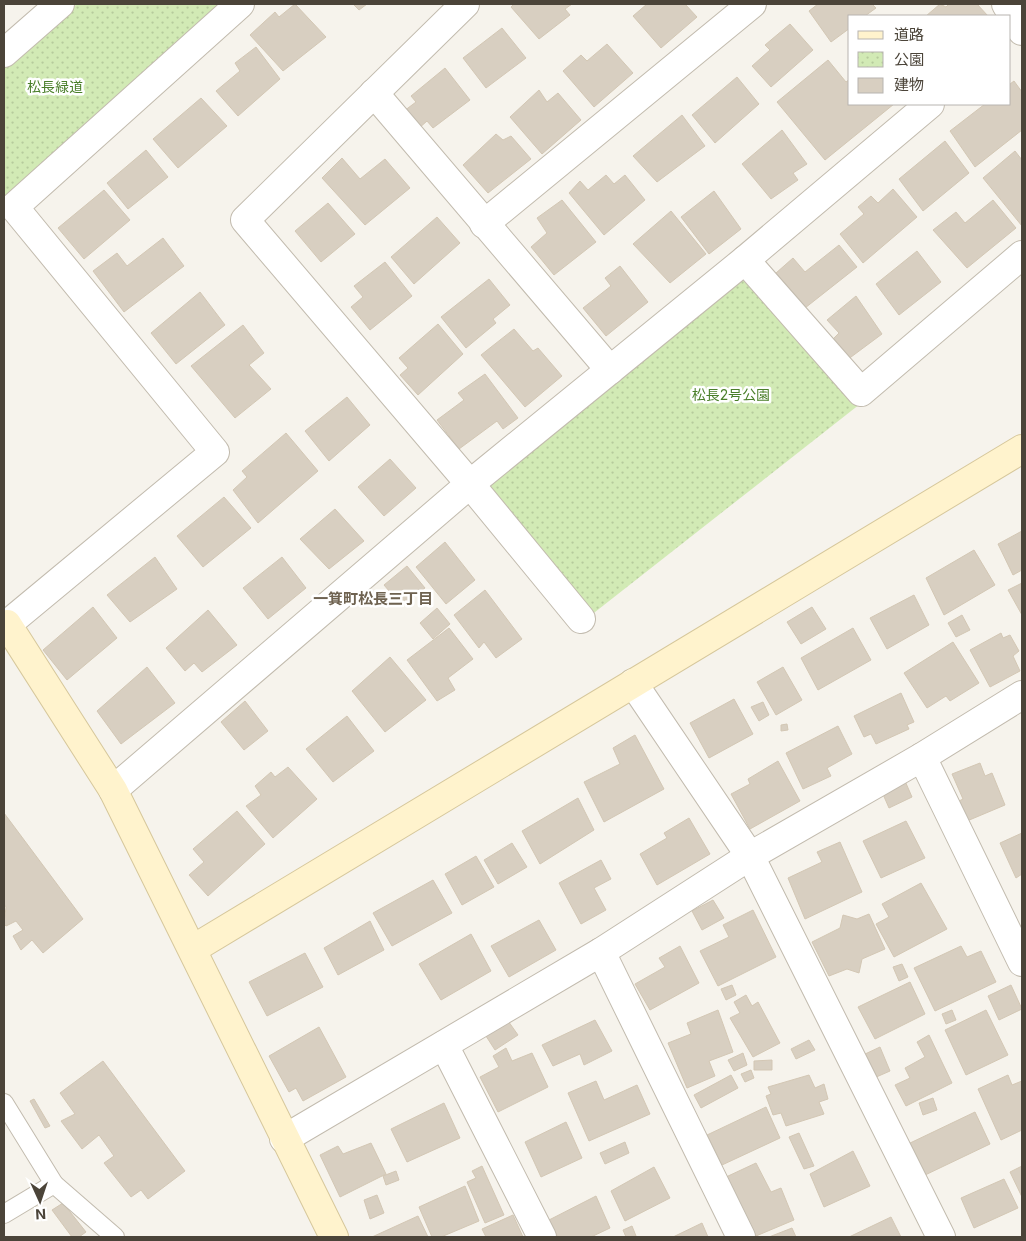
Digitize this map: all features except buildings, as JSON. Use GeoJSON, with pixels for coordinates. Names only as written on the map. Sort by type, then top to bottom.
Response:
{"type":"FeatureCollection","features":[{"type":"Feature","properties":{"kind":"street"},"geometry":{"type":"LineString","coordinates":[[4,53],[60,4]]}},
{"type":"Feature","properties":{"kind":"street"},"geometry":{"type":"LineString","coordinates":[[240,4],[14,207],[216,452],[6,625],[113,790],[334,1237]]}},
{"type":"Feature","properties":{"kind":"street"},"geometry":{"type":"LineString","coordinates":[[465,4],[245,220],[470,484],[581,620]]}},
{"type":"Feature","properties":{"kind":"street"},"geometry":{"type":"LineString","coordinates":[[484,224],[752,4]]}},
{"type":"Feature","properties":{"kind":"street"},"geometry":{"type":"LineString","coordinates":[[1011,17],[1017,32]]}},
{"type":"Feature","properties":{"kind":"street"},"geometry":{"type":"LineString","coordinates":[[374,93],[610,370]]}},
{"type":"Feature","properties":{"kind":"street"},"geometry":{"type":"LineString","coordinates":[[113,790],[470,484],[745,260],[929,105]]}},
{"type":"Feature","properties":{"kind":"street"},"geometry":{"type":"LineString","coordinates":[[745,260],[861,392],[1022,255]]}},
{"type":"Feature","properties":{"kind":"street"},"geometry":{"type":"LineString","coordinates":[[193,949],[1022,449]]}},
{"type":"Feature","properties":{"kind":"street"},"geometry":{"type":"LineString","coordinates":[[633,683],[750,856],[941,1237]]}},
{"type":"Feature","properties":{"kind":"street"},"geometry":{"type":"LineString","coordinates":[[284,1139],[601,952],[750,856],[922,756],[1022,695]]}},
{"type":"Feature","properties":{"kind":"street"},"geometry":{"type":"LineString","coordinates":[[922,756],[1022,962]]}},
{"type":"Feature","properties":{"kind":"street"},"geometry":{"type":"LineString","coordinates":[[601,952],[741,1237]]}},
{"type":"Feature","properties":{"kind":"street"},"geometry":{"type":"LineString","coordinates":[[444,1045],[542,1237]]}},
{"type":"Feature","properties":{"kind":"lane"},"geometry":{"type":"LineString","coordinates":[[4,1103],[54,1184],[115,1237]]}},
{"type":"Feature","properties":{"kind":"lane"},"geometry":{"type":"LineString","coordinates":[[4,1214],[54,1184]]}},
{"type":"Feature","properties":{"kind":"green space","name":"松長緑道"},"geometry":{"type":"Polygon","coordinates":[[[77,4],[219,4],[4,198],[4,67],[77,4]]]}},
{"type":"Feature","properties":{"kind":"green space","name":"松長2号公園"},"geometry":{"type":"Polygon","coordinates":[[[743,272],[860,404],[590,616],[482,486],[743,272]]]}},
{"type":"Feature","properties":{"kind":"district","name":"一箕町松長三丁目"},"geometry":{"type":"Point","coordinates":[373,599]}}]}
